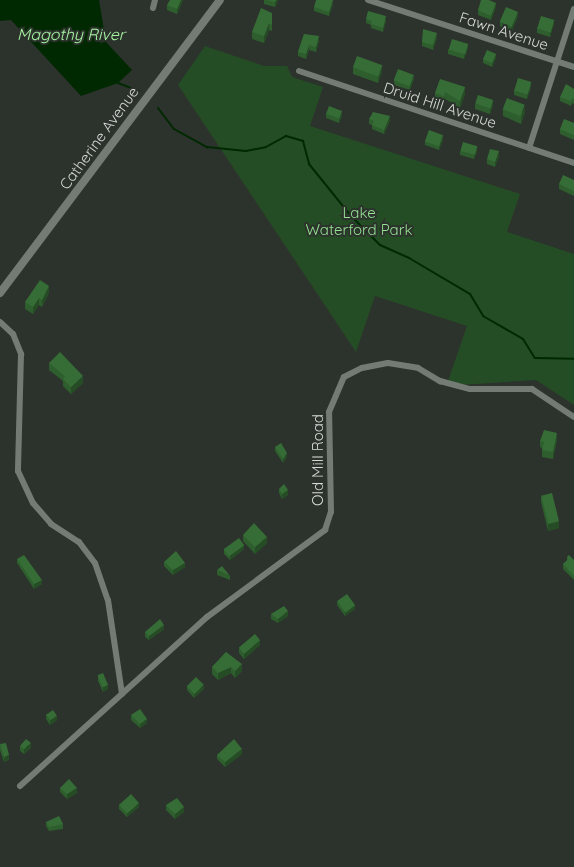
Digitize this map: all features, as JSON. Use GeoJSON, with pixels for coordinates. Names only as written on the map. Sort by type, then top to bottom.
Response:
{"type":"FeatureCollection","features":[{"type":"Feature","properties":{"kind":"street"},"geometry":{"type":"LineString","coordinates":[[153,8],[155,0]]}},
{"type":"Feature","properties":{"kind":"street","name":"Catherine Avenue"},"geometry":{"type":"LineString","coordinates":[[0,293],[220,0]]}},
{"type":"Feature","properties":{"kind":"street","name":"Fawn Avenue"},"geometry":{"type":"LineString","coordinates":[[368,0],[574,67]]}},
{"type":"Feature","properties":{"kind":"street"},"geometry":{"type":"LineString","coordinates":[[529,148],[574,9]]}},
{"type":"Feature","properties":{"kind":"street","name":"Druid Hill Avenue"},"geometry":{"type":"LineString","coordinates":[[299,71],[574,163]]}},
{"type":"Feature","properties":{"kind":"street"},"geometry":{"type":"LineString","coordinates":[[0,322],[13,334],[21,354],[18,471],[33,503],[51,524],[79,542],[95,563],[108,600],[122,694]]}},
{"type":"Feature","properties":{"kind":"street","name":"Old Mill Road"},"geometry":{"type":"LineString","coordinates":[[20,786],[208,617],[325,530],[331,512],[329,412],[334,394],[344,377],[362,368],[388,363],[418,368],[440,381],[470,389],[532,389],[574,417]]}},
{"type":"Feature","properties":{"kind":"green space","name":"Lake Waterford Park"},"geometry":{"type":"Polygon","coordinates":[[[205,46],[264,66],[287,66],[292,77],[323,87],[310,126],[520,194],[507,232],[574,254],[574,405],[536,380],[459,385],[448,381],[467,326],[375,296],[356,352],[178,85],[205,46]]]}},
{"type":"Feature","properties":{"kind":"water","name":"Magothy River"},"geometry":{"type":"Polygon","coordinates":[[[0,0],[99,0],[106,42],[132,70],[118,83],[81,96],[11,20],[0,21],[0,0]]]}},
{"type":"Feature","properties":{"kind":"building"},"geometry":{"type":"Polygon","coordinates":[[[170,0],[181,0],[177,9],[167,5],[170,0]]]}},
{"type":"Feature","properties":{"kind":"building"},"geometry":{"type":"Polygon","coordinates":[[[316,0],[333,0],[329,12],[314,7],[316,0]]]}},
{"type":"Feature","properties":{"kind":"building"},"geometry":{"type":"Polygon","coordinates":[[[481,0],[489,0],[496,3],[491,16],[478,10],[481,0]]]}},
{"type":"Feature","properties":{"kind":"building"},"geometry":{"type":"Polygon","coordinates":[[[506,7],[518,12],[512,27],[500,22],[506,7]]]}},
{"type":"Feature","properties":{"kind":"building"},"geometry":{"type":"Polygon","coordinates":[[[261,8],[272,13],[272,25],[269,23],[264,36],[252,32],[261,8]]]}},
{"type":"Feature","properties":{"kind":"building"},"geometry":{"type":"Polygon","coordinates":[[[368,11],[386,16],[383,28],[371,24],[372,21],[366,19],[368,11]]]}},
{"type":"Feature","properties":{"kind":"building"},"geometry":{"type":"Polygon","coordinates":[[[541,16],[554,20],[551,33],[537,28],[541,16]]]}},
{"type":"Feature","properties":{"kind":"building"},"geometry":{"type":"Polygon","coordinates":[[[423,29],[437,33],[433,45],[422,42],[423,29]]]}},
{"type":"Feature","properties":{"kind":"building"},"geometry":{"type":"Polygon","coordinates":[[[304,34],[319,36],[316,47],[309,45],[306,54],[298,52],[304,34]]]}},
{"type":"Feature","properties":{"kind":"building"},"geometry":{"type":"Polygon","coordinates":[[[452,39],[468,44],[465,54],[449,50],[452,39]]]}},
{"type":"Feature","properties":{"kind":"building"},"geometry":{"type":"Polygon","coordinates":[[[487,50],[496,54],[492,63],[483,59],[487,50]]]}},
{"type":"Feature","properties":{"kind":"building"},"geometry":{"type":"Polygon","coordinates":[[[357,56],[382,65],[378,77],[353,67],[357,56]]]}},
{"type":"Feature","properties":{"kind":"building"},"geometry":{"type":"Polygon","coordinates":[[[398,69],[414,75],[410,86],[394,80],[398,69]]]}},
{"type":"Feature","properties":{"kind":"building"},"geometry":{"type":"Polygon","coordinates":[[[518,78],[531,82],[528,95],[514,90],[518,78]]]}},
{"type":"Feature","properties":{"kind":"building"},"geometry":{"type":"Polygon","coordinates":[[[440,79],[465,87],[460,101],[445,92],[444,96],[435,93],[440,79]]]}},
{"type":"Feature","properties":{"kind":"building"},"geometry":{"type":"Polygon","coordinates":[[[566,84],[574,89],[574,99],[572,98],[571,101],[560,97],[566,84]]]}},
{"type":"Feature","properties":{"kind":"building"},"geometry":{"type":"Polygon","coordinates":[[[478,95],[493,100],[490,109],[475,104],[478,95]]]}},
{"type":"Feature","properties":{"kind":"building"},"geometry":{"type":"Polygon","coordinates":[[[507,98],[525,105],[520,116],[503,109],[507,98]]]}},
{"type":"Feature","properties":{"kind":"building"},"geometry":{"type":"Polygon","coordinates":[[[329,106],[342,111],[339,118],[326,113],[329,106]]]}},
{"type":"Feature","properties":{"kind":"building"},"geometry":{"type":"Polygon","coordinates":[[[373,112],[390,116],[384,130],[372,125],[374,121],[369,119],[373,112]]]}},
{"type":"Feature","properties":{"kind":"building"},"geometry":{"type":"Polygon","coordinates":[[[564,119],[574,123],[574,135],[560,129],[564,119]]]}},
{"type":"Feature","properties":{"kind":"building"},"geometry":{"type":"Polygon","coordinates":[[[429,130],[443,135],[439,146],[425,141],[429,130]]]}},
{"type":"Feature","properties":{"kind":"building"},"geometry":{"type":"Polygon","coordinates":[[[463,142],[477,146],[475,155],[461,151],[463,142]]]}},
{"type":"Feature","properties":{"kind":"building"},"geometry":{"type":"Polygon","coordinates":[[[490,149],[499,151],[495,162],[487,159],[490,149]]]}},
{"type":"Feature","properties":{"kind":"building"},"geometry":{"type":"Polygon","coordinates":[[[563,175],[574,180],[574,191],[559,184],[563,175]]]}},
{"type":"Feature","properties":{"kind":"building"},"geometry":{"type":"Polygon","coordinates":[[[40,280],[49,286],[42,300],[39,298],[33,307],[25,302],[40,280]]]}},
{"type":"Feature","properties":{"kind":"building"},"geometry":{"type":"Polygon","coordinates":[[[60,352],[83,376],[71,387],[63,379],[65,376],[49,363],[60,352]]]}},
{"type":"Feature","properties":{"kind":"building"},"geometry":{"type":"Polygon","coordinates":[[[544,430],[557,433],[553,452],[542,450],[544,442],[540,441],[544,430]]]}},
{"type":"Feature","properties":{"kind":"building"},"geometry":{"type":"Polygon","coordinates":[[[281,443],[287,453],[283,459],[275,447],[281,443]]]}},
{"type":"Feature","properties":{"kind":"building"},"geometry":{"type":"Polygon","coordinates":[[[284,484],[288,490],[282,494],[279,489],[284,484]]]}},
{"type":"Feature","properties":{"kind":"building"},"geometry":{"type":"Polygon","coordinates":[[[552,493],[559,521],[548,524],[541,496],[552,493]]]}},
{"type":"Feature","properties":{"kind":"building"},"geometry":{"type":"Polygon","coordinates":[[[254,523],[267,537],[255,547],[243,535],[254,523]]]}},
{"type":"Feature","properties":{"kind":"building"},"geometry":{"type":"Polygon","coordinates":[[[239,538],[244,545],[229,556],[224,549],[239,538]]]}},
{"type":"Feature","properties":{"kind":"building"},"geometry":{"type":"Polygon","coordinates":[[[176,551],[185,563],[173,570],[164,562],[176,551]]]}},
{"type":"Feature","properties":{"kind":"building"},"geometry":{"type":"Polygon","coordinates":[[[24,555],[42,580],[34,584],[17,559],[24,555]]]}},
{"type":"Feature","properties":{"kind":"building"},"geometry":{"type":"Polygon","coordinates":[[[569,555],[574,560],[574,576],[563,564],[569,555]]]}},
{"type":"Feature","properties":{"kind":"building"},"geometry":{"type":"Polygon","coordinates":[[[222,566],[230,576],[217,570],[222,566]]]}},
{"type":"Feature","properties":{"kind":"building"},"geometry":{"type":"Polygon","coordinates":[[[347,594],[355,605],[346,612],[337,601],[347,594]]]}},
{"type":"Feature","properties":{"kind":"building"},"geometry":{"type":"Polygon","coordinates":[[[284,606],[288,611],[278,619],[271,614],[284,606]]]}},
{"type":"Feature","properties":{"kind":"building"},"geometry":{"type":"Polygon","coordinates":[[[160,619],[164,625],[149,636],[145,632],[160,619]]]}},
{"type":"Feature","properties":{"kind":"building"},"geometry":{"type":"Polygon","coordinates":[[[255,634],[260,640],[244,654],[239,647],[255,634]]]}},
{"type":"Feature","properties":{"kind":"building"},"geometry":{"type":"Polygon","coordinates":[[[226,652],[242,664],[235,671],[231,667],[218,673],[212,667],[226,652]]]}},
{"type":"Feature","properties":{"kind":"building"},"geometry":{"type":"Polygon","coordinates":[[[103,673],[108,685],[103,687],[97,675],[103,673]]]}},
{"type":"Feature","properties":{"kind":"building"},"geometry":{"type":"Polygon","coordinates":[[[196,677],[204,685],[195,694],[187,686],[196,677]]]}},
{"type":"Feature","properties":{"kind":"building"},"geometry":{"type":"Polygon","coordinates":[[[140,709],[147,719],[140,724],[131,715],[140,709]]]}},
{"type":"Feature","properties":{"kind":"building"},"geometry":{"type":"Polygon","coordinates":[[[53,710],[57,716],[50,720],[46,714],[53,710]]]}},
{"type":"Feature","properties":{"kind":"building"},"geometry":{"type":"Polygon","coordinates":[[[26,739],[31,743],[24,749],[20,746],[26,739]]]}},
{"type":"Feature","properties":{"kind":"building"},"geometry":{"type":"Polygon","coordinates":[[[234,739],[242,749],[225,762],[217,755],[234,739]]]}},
{"type":"Feature","properties":{"kind":"building"},"geometry":{"type":"Polygon","coordinates":[[[6,743],[9,755],[4,757],[0,744],[6,743]]]}},
{"type":"Feature","properties":{"kind":"building"},"geometry":{"type":"Polygon","coordinates":[[[69,779],[77,788],[67,794],[60,788],[69,779]]]}},
{"type":"Feature","properties":{"kind":"building"},"geometry":{"type":"Polygon","coordinates":[[[131,794],[139,803],[127,814],[119,805],[131,794]]]}},
{"type":"Feature","properties":{"kind":"building"},"geometry":{"type":"Polygon","coordinates":[[[177,798],[184,807],[175,814],[166,805],[177,798]]]}},
{"type":"Feature","properties":{"kind":"building"},"geometry":{"type":"Polygon","coordinates":[[[59,816],[63,824],[49,827],[46,822],[59,816]]]}},
{"type":"Feature","properties":{"kind":"waterway","name":"Magothy River"},"geometry":{"type":"LineString","coordinates":[[118,83],[139,91]]}},
{"type":"Feature","properties":{"kind":"waterway","name":"Magothy River"},"geometry":{"type":"LineString","coordinates":[[158,108],[174,129],[207,147],[246,151],[266,147],[286,136],[303,141],[309,164],[351,216],[380,245],[409,258],[470,294],[483,316],[523,339],[535,358],[574,359]]}}]}
